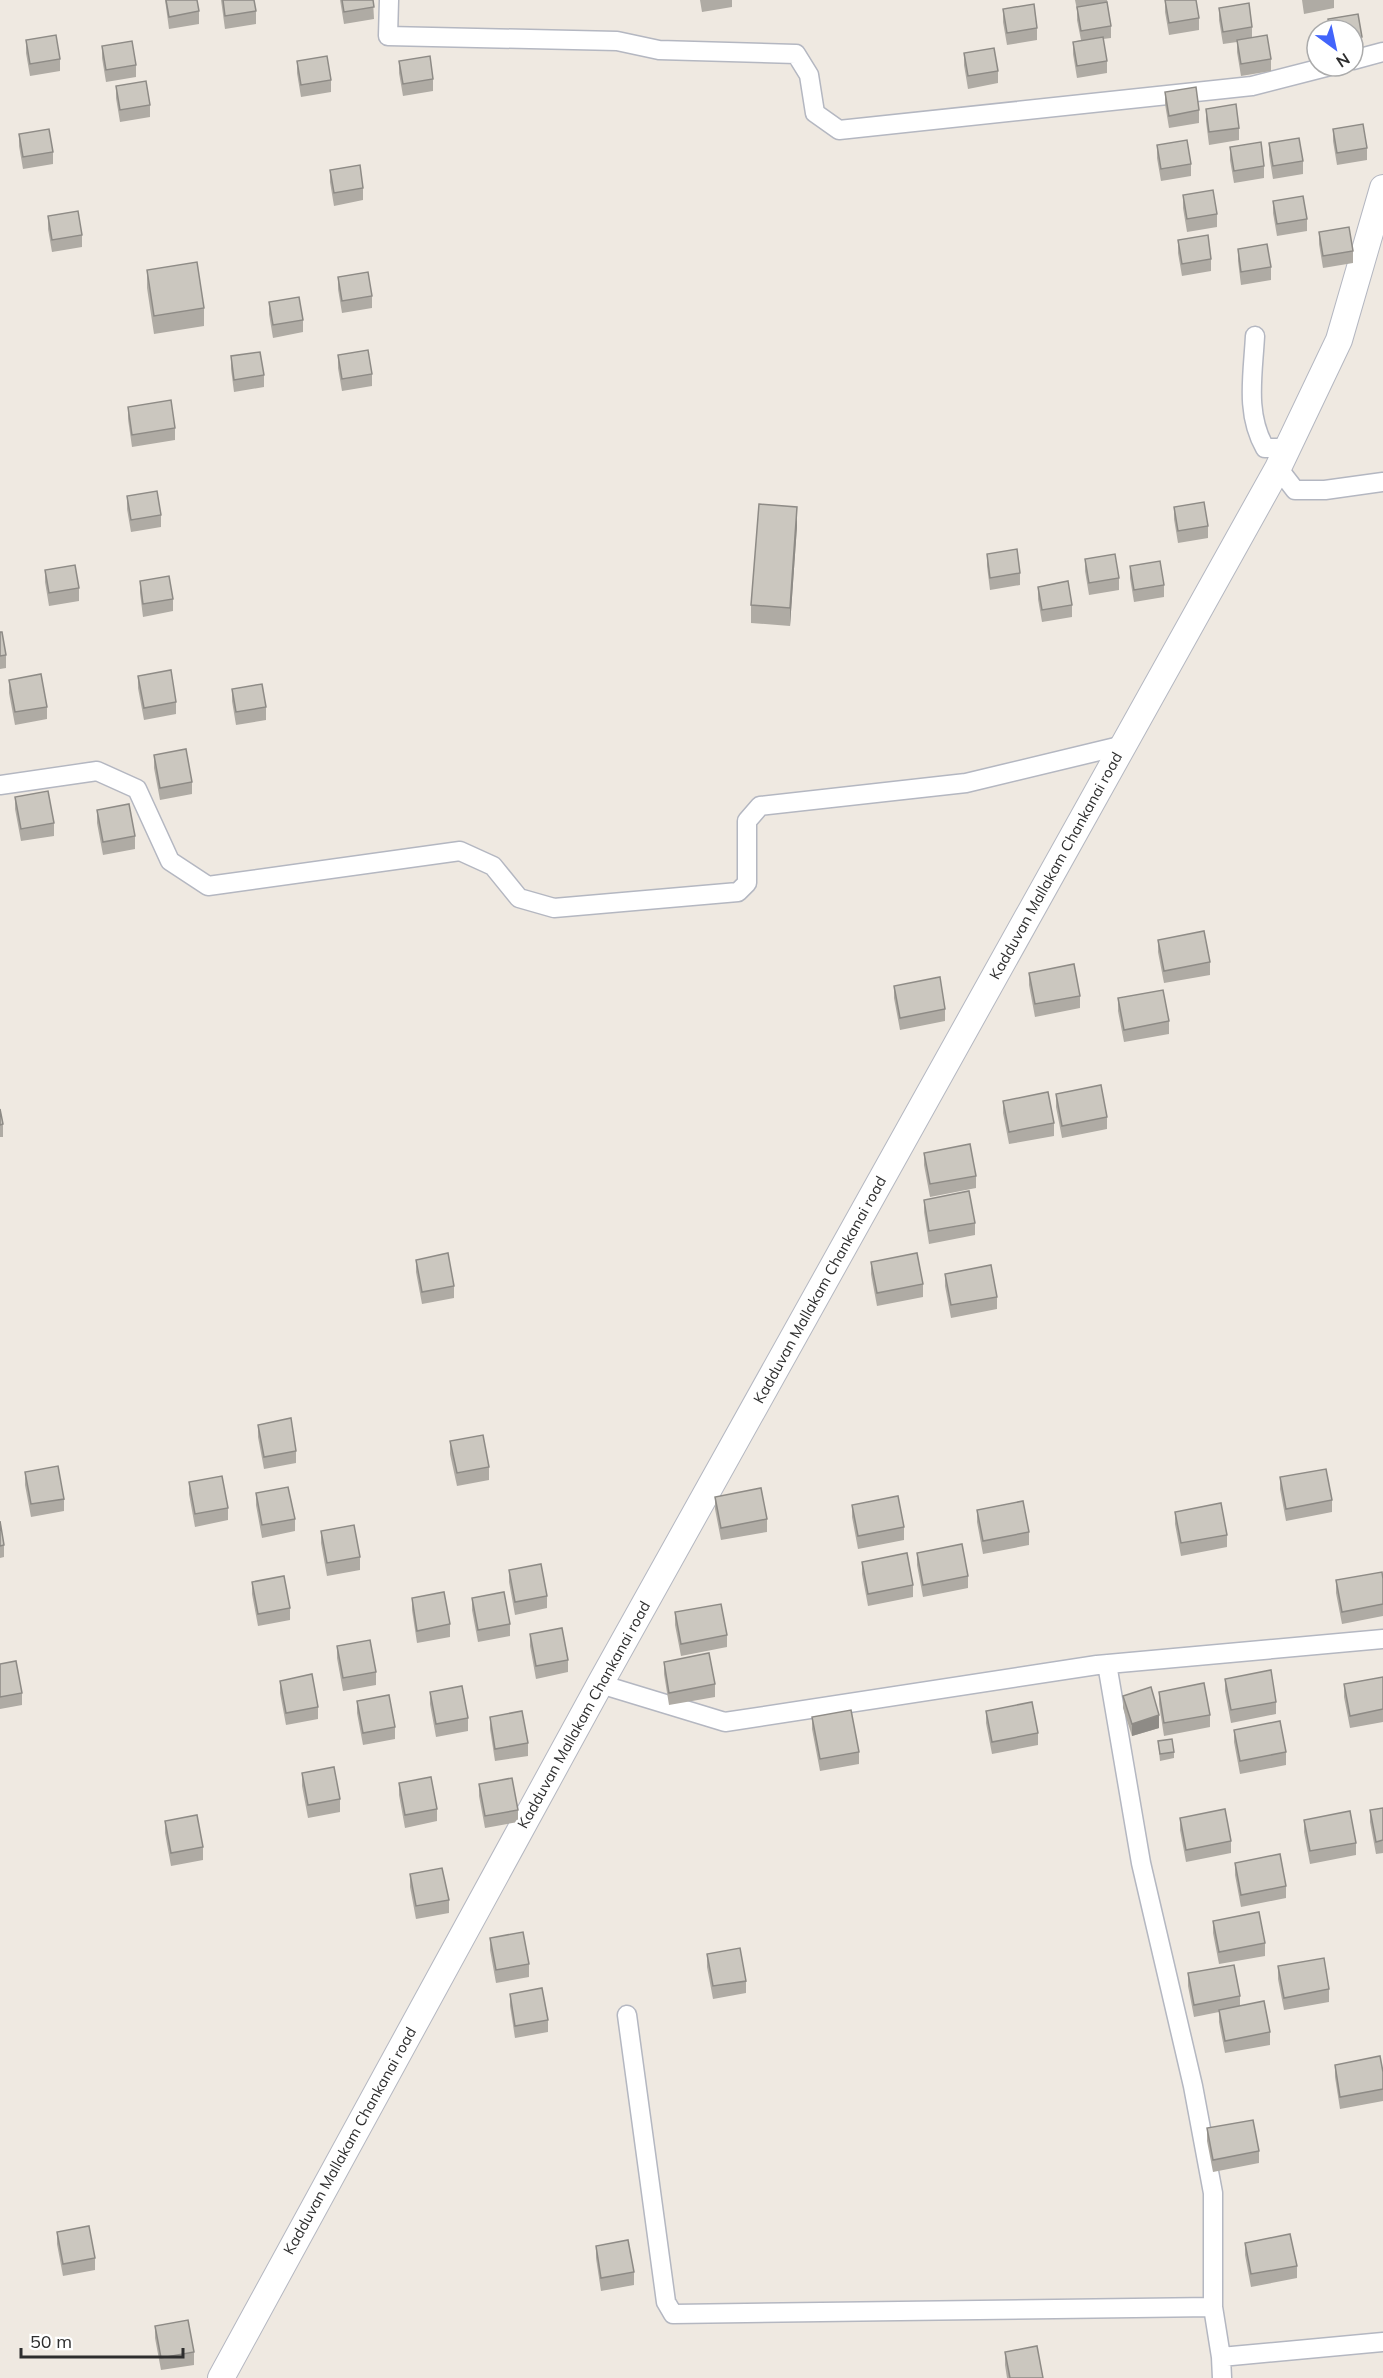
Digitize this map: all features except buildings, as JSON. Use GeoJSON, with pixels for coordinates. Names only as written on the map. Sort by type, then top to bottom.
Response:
{"type":"FeatureCollection","features":[{"type":"Feature","properties":{"kind":"main road","name":"Kadduvan Mallakam Chankanai road"},"geometry":{"type":"LineString","coordinates":[[221,2378],[600,1684],[1283,458],[1339,340],[1383,188]]}},
{"type":"Feature","properties":{"kind":"street"},"geometry":{"type":"LineString","coordinates":[[389,0],[388,36],[617,41],[659,50],[796,54],[809,75],[815,113],[839,130],[1252,86],[1305,72]]}},
{"type":"Feature","properties":{"kind":"street"},"geometry":{"type":"LineString","coordinates":[[1365,57],[1383,52]]}},
{"type":"Feature","properties":{"kind":"street"},"geometry":{"type":"LineString","coordinates":[[1255,336],[1250,410],[1255,431],[1265,448],[1283,458],[1295,490],[1325,490],[1383,482]]}},
{"type":"Feature","properties":{"kind":"street"},"geometry":{"type":"LineString","coordinates":[[0,785],[98,771],[137,789],[170,861],[208,886],[460,851],[493,866],[519,898],[554,908],[738,892],[747,883],[747,820],[760,806],[966,783],[1124,745]]}},
{"type":"Feature","properties":{"kind":"street"},"geometry":{"type":"LineString","coordinates":[[600,1684],[725,1722],[1107,1664],[1383,1639]]}},
{"type":"Feature","properties":{"kind":"street"},"geometry":{"type":"LineString","coordinates":[[1107,1664],[1141,1863],[1193,2086],[1213,2193],[1213,2307],[1222,2378]]}},
{"type":"Feature","properties":{"kind":"street"},"geometry":{"type":"LineString","coordinates":[[627,2015],[666,2302],[673,2314],[1213,2307]]}},
{"type":"Feature","properties":{"kind":"street"},"geometry":{"type":"LineString","coordinates":[[1221,2357],[1383,2342]]}}]}
